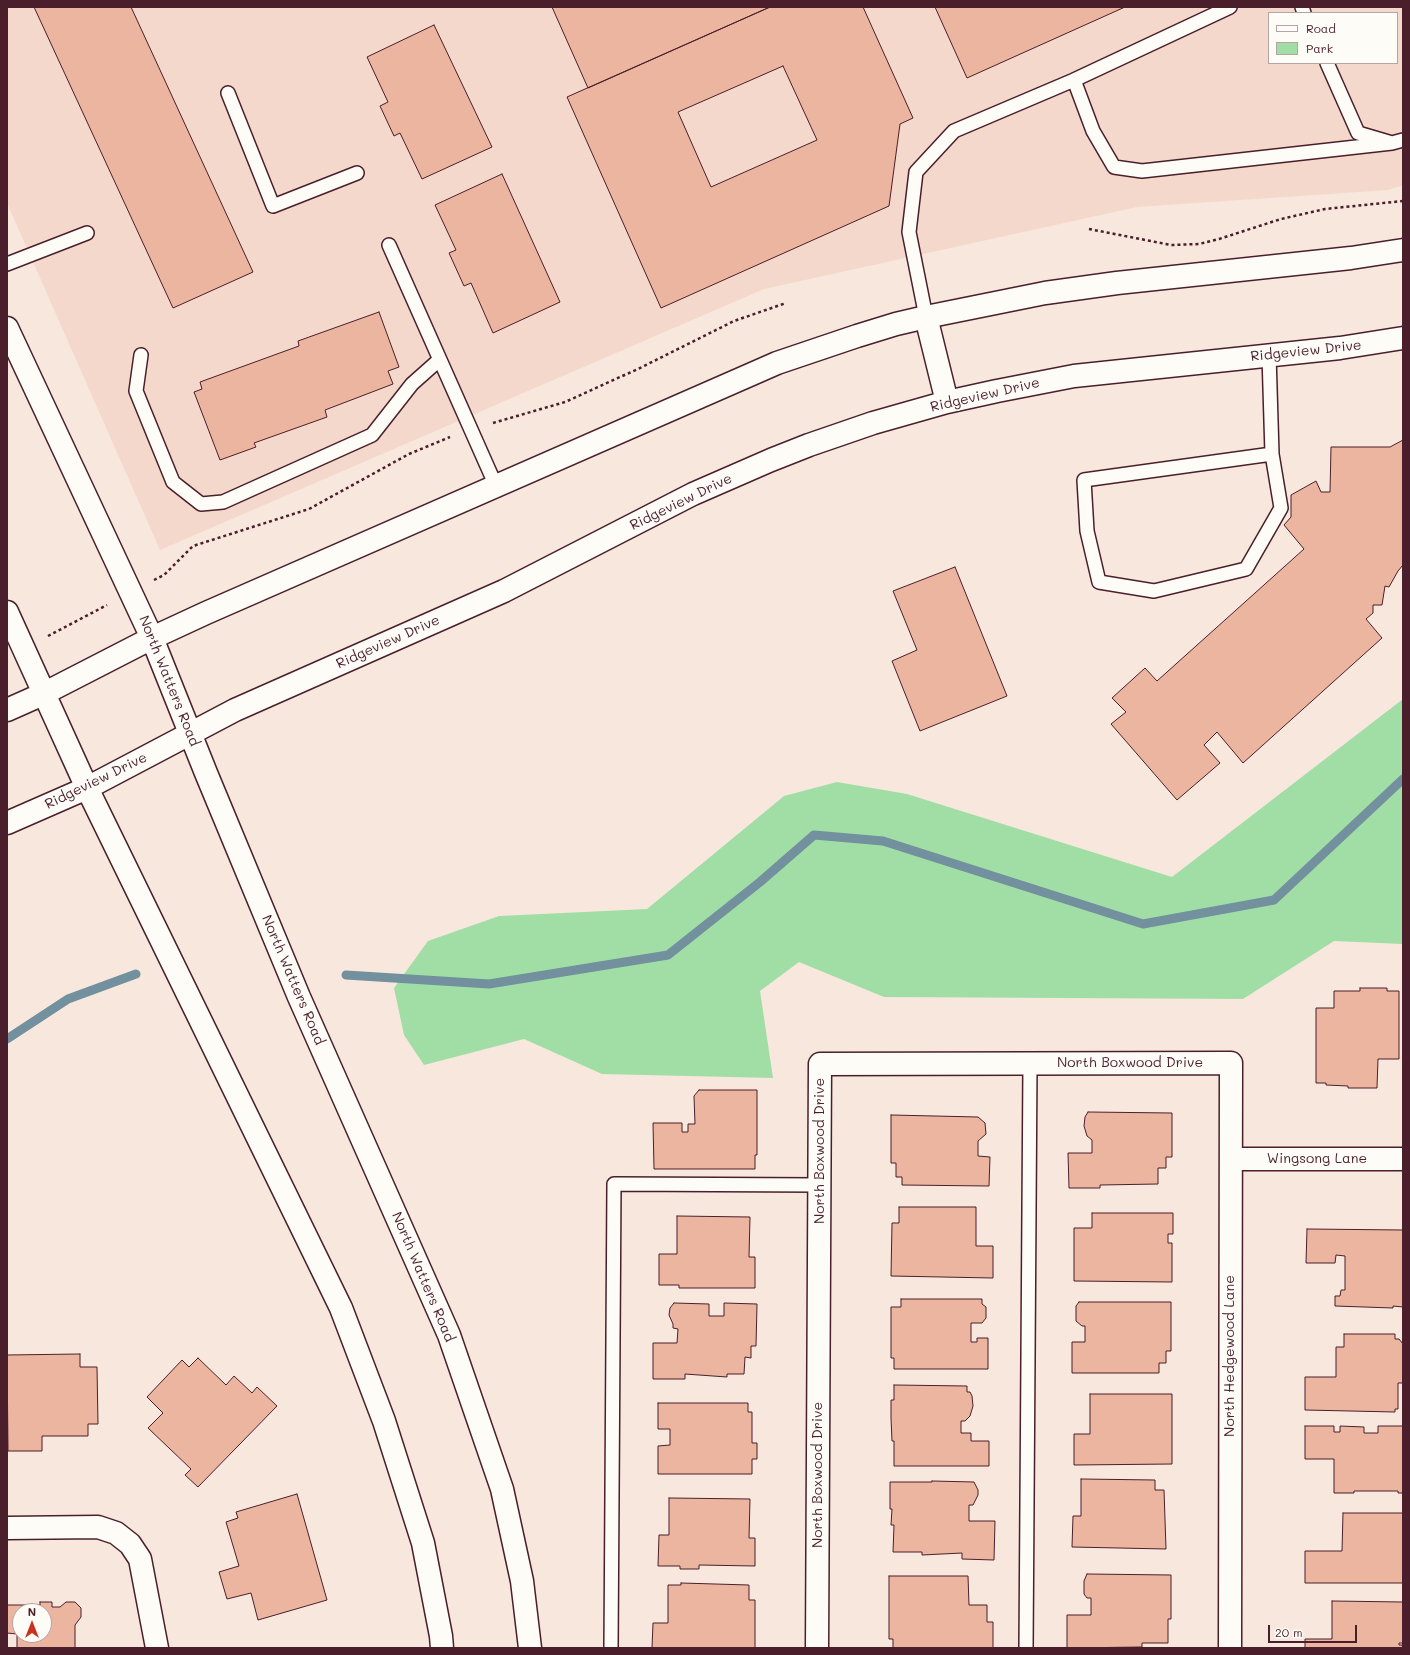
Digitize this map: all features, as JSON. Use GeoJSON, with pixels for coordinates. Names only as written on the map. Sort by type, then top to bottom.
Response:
{"type":"FeatureCollection","features":[{"type":"Feature","properties":{"kind":"main road"},"geometry":{"type":"LineString","coordinates":[[7,710],[43,694],[152,638],[496,486],[777,364],[889,326],[1045,293],[1087,287],[1328,261],[1403,250]]}},
{"type":"Feature","properties":{"kind":"main road"},"geometry":{"type":"LineString","coordinates":[[926,317],[947,402]]}},
{"type":"Feature","properties":{"kind":"main road","name":"North Watters Road"},"geometry":{"type":"LineString","coordinates":[[7,328],[152,638],[300,997],[449,1335],[502,1489],[522,1581],[530,1648]]}},
{"type":"Feature","properties":{"kind":"main road","name":"Ridgeview Drive"},"geometry":{"type":"LineString","coordinates":[[7,823],[87,788],[190,732],[235,710],[504,591],[693,494],[809,445],[947,402],[997,390],[1074,376],[1340,348],[1403,338]]}},
{"type":"Feature","properties":{"kind":"main road"},"geometry":{"type":"LineString","coordinates":[[7,612],[87,788],[341,1308],[384,1421],[423,1542],[442,1648]]}},
{"type":"Feature","properties":{"kind":"main road","name":"North Boxwood Drive"},"geometry":{"type":"LineString","coordinates":[[817,1648],[820,1064],[1231,1063]]}},
{"type":"Feature","properties":{"kind":"main road","name":"North Hedgewood Lane"},"geometry":{"type":"LineString","coordinates":[[1230,1648],[1231,1063]]}},
{"type":"Feature","properties":{"kind":"main road","name":"Wingsong Lane"},"geometry":{"type":"LineString","coordinates":[[1231,1159],[1403,1159]]}},
{"type":"Feature","properties":{"kind":"main road"},"geometry":{"type":"LineString","coordinates":[[7,1528],[98,1527],[116,1533],[120,1536],[130,1544],[140,1559],[157,1648]]}},
{"type":"Feature","properties":{"kind":"lane"},"geometry":{"type":"LineString","coordinates":[[926,317],[909,232],[916,172],[954,131],[1074,80],[1230,7]]}},
{"type":"Feature","properties":{"kind":"lane"},"geometry":{"type":"LineString","coordinates":[[1327,64],[1358,133],[1397,142]]}},
{"type":"Feature","properties":{"kind":"lane"},"geometry":{"type":"LineString","coordinates":[[1074,80],[1093,131],[1114,167],[1142,171],[1397,142]]}},
{"type":"Feature","properties":{"kind":"lane"},"geometry":{"type":"LineString","coordinates":[[228,93],[273,206],[357,173]]}},
{"type":"Feature","properties":{"kind":"lane"},"geometry":{"type":"LineString","coordinates":[[7,264],[87,233]]}},
{"type":"Feature","properties":{"kind":"lane"},"geometry":{"type":"LineString","coordinates":[[389,245],[496,486]]}},
{"type":"Feature","properties":{"kind":"lane"},"geometry":{"type":"LineString","coordinates":[[141,355],[136,391],[173,482],[201,504],[223,502],[372,435],[412,384],[439,360]]}},
{"type":"Feature","properties":{"kind":"lane"},"geometry":{"type":"LineString","coordinates":[[1269,355],[1272,454],[1281,508],[1246,569],[1154,591],[1099,582],[1087,531],[1084,480],[1272,454]]}},
{"type":"Feature","properties":{"kind":"lane"},"geometry":{"type":"LineString","coordinates":[[1026,1648],[1030,1064]]}},
{"type":"Feature","properties":{"kind":"lane"},"geometry":{"type":"LineString","coordinates":[[611,1648],[614,1184],[820,1185]]}},
{"type":"Feature","properties":{"kind":"path"},"geometry":{"type":"LineString","coordinates":[[1089,229],[1171,245],[1199,244],[1281,219],[1325,209],[1403,201]]}},
{"type":"Feature","properties":{"kind":"path"},"geometry":{"type":"LineString","coordinates":[[23,649],[164,575],[173,566]]}},
{"type":"Feature","properties":{"kind":"shaded area"},"geometry":{"type":"Polygon","coordinates":[[[7,7],[1403,7],[1403,185],[1388,190],[1137,207],[764,289],[160,550],[7,203],[7,7]]]}},
{"type":"Feature","properties":{"kind":"green space"},"geometry":{"type":"Polygon","coordinates":[[[1403,699],[1403,944],[1334,941],[1243,999],[884,997],[799,962],[760,991],[773,1078],[602,1074],[524,1039],[424,1065],[404,1035],[394,988],[428,941],[499,916],[647,909],[784,796],[837,782],[907,794],[1172,877],[1403,699]]]}},
{"type":"Feature","properties":{"kind":"building"},"geometry":{"type":"Polygon","coordinates":[[[34,7],[131,7],[253,272],[173,308],[34,7]]]}},
{"type":"Feature","properties":{"kind":"building"},"geometry":{"type":"Polygon","coordinates":[[[552,7],[770,7],[588,88],[552,7]]]}},
{"type":"Feature","properties":{"kind":"building"},"geometry":{"type":"Polygon","coordinates":[[[770,7],[863,7],[913,118],[900,124],[889,206],[661,308],[567,97],[770,7]],[[783,66],[678,112],[711,187],[817,140],[783,66]]]}},
{"type":"Feature","properties":{"kind":"building"},"geometry":{"type":"Polygon","coordinates":[[[935,7],[1125,7],[967,78],[935,7]]]}},
{"type":"Feature","properties":{"kind":"building"},"geometry":{"type":"Polygon","coordinates":[[[434,25],[492,147],[422,179],[400,133],[394,136],[380,106],[388,102],[367,57],[434,25]]]}},
{"type":"Feature","properties":{"kind":"building"},"geometry":{"type":"Polygon","coordinates":[[[502,174],[560,302],[493,333],[471,283],[464,286],[449,253],[456,250],[435,205],[502,174]]]}},
{"type":"Feature","properties":{"kind":"building"},"geometry":{"type":"Polygon","coordinates":[[[379,312],[399,367],[388,371],[393,384],[325,410],[327,417],[254,443],[256,447],[220,460],[194,392],[202,389],[200,382],[299,346],[298,341],[379,312]]]}},
{"type":"Feature","properties":{"kind":"building"},"geometry":{"type":"Polygon","coordinates":[[[1403,440],[1403,565],[1389,587],[1385,586],[1382,605],[1373,605],[1373,613],[1366,619],[1382,638],[1243,763],[1217,732],[1204,745],[1220,763],[1177,800],[1111,724],[1126,712],[1112,698],[1145,668],[1157,681],[1304,549],[1284,525],[1291,517],[1291,495],[1316,481],[1321,492],[1330,492],[1331,447],[1390,447],[1403,440]]]}},
{"type":"Feature","properties":{"kind":"building"},"geometry":{"type":"Polygon","coordinates":[[[955,567],[1007,696],[920,731],[892,661],[917,650],[893,591],[955,567]]]}},
{"type":"Feature","properties":{"kind":"building"},"geometry":{"type":"Polygon","coordinates":[[[1360,988],[1387,988],[1387,991],[1399,991],[1399,1059],[1378,1059],[1377,1088],[1348,1088],[1348,1086],[1316,1083],[1316,1008],[1334,1008],[1334,991],[1360,991],[1360,988]]]}},
{"type":"Feature","properties":{"kind":"building"},"geometry":{"type":"Polygon","coordinates":[[[699,1090],[757,1090],[757,1155],[755,1155],[755,1169],[654,1169],[653,1123],[682,1123],[682,1132],[688,1132],[688,1124],[695,1124],[694,1096],[699,1090]]]}},
{"type":"Feature","properties":{"kind":"building"},"geometry":{"type":"Polygon","coordinates":[[[1088,1112],[1172,1113],[1172,1157],[1166,1157],[1166,1168],[1158,1168],[1158,1184],[1100,1185],[1100,1188],[1069,1188],[1068,1153],[1092,1153],[1092,1140],[1087,1136],[1084,1126],[1085,1117],[1088,1112]]]}},
{"type":"Feature","properties":{"kind":"building"},"geometry":{"type":"Polygon","coordinates":[[[891,1115],[978,1117],[985,1123],[986,1134],[978,1141],[978,1156],[990,1157],[989,1186],[902,1185],[902,1177],[896,1177],[896,1163],[891,1163],[891,1115]]]}},
{"type":"Feature","properties":{"kind":"building"},"geometry":{"type":"Polygon","coordinates":[[[899,1207],[976,1207],[976,1246],[993,1246],[993,1278],[891,1276],[892,1223],[899,1223],[899,1207]]]}},
{"type":"Feature","properties":{"kind":"building"},"geometry":{"type":"Polygon","coordinates":[[[1092,1213],[1173,1213],[1173,1234],[1168,1234],[1168,1243],[1172,1243],[1172,1282],[1074,1281],[1074,1228],[1092,1228],[1092,1213]]]}},
{"type":"Feature","properties":{"kind":"building"},"geometry":{"type":"Polygon","coordinates":[[[677,1216],[750,1217],[749,1257],[755,1257],[755,1288],[679,1288],[679,1285],[659,1285],[659,1254],[677,1254],[677,1216]]]}},
{"type":"Feature","properties":{"kind":"building"},"geometry":{"type":"Polygon","coordinates":[[[1307,1229],[1403,1230],[1403,1307],[1335,1306],[1335,1296],[1340,1296],[1341,1290],[1345,1290],[1345,1256],[1336,1255],[1335,1263],[1306,1263],[1307,1229]]]}},
{"type":"Feature","properties":{"kind":"building"},"geometry":{"type":"Polygon","coordinates":[[[901,1299],[982,1299],[982,1304],[986,1307],[986,1318],[982,1323],[971,1323],[971,1342],[977,1342],[977,1338],[988,1338],[988,1369],[894,1369],[894,1358],[891,1358],[891,1307],[901,1307],[901,1299]]]}},
{"type":"Feature","properties":{"kind":"building"},"geometry":{"type":"Polygon","coordinates":[[[1079,1302],[1171,1302],[1171,1351],[1166,1351],[1166,1363],[1159,1363],[1159,1373],[1072,1373],[1072,1342],[1085,1342],[1085,1326],[1082,1326],[1076,1321],[1076,1306],[1079,1302]]]}},
{"type":"Feature","properties":{"kind":"building"},"geometry":{"type":"Polygon","coordinates":[[[674,1303],[709,1304],[709,1316],[724,1316],[724,1303],[757,1304],[756,1346],[751,1346],[751,1358],[745,1357],[744,1374],[727,1374],[727,1377],[685,1374],[685,1379],[653,1379],[653,1343],[677,1343],[678,1329],[673,1328],[669,1315],[670,1308],[674,1303]]]}},
{"type":"Feature","properties":{"kind":"building"},"geometry":{"type":"Polygon","coordinates":[[[1344,1334],[1395,1334],[1395,1339],[1399,1339],[1403,1344],[1403,1383],[1398,1383],[1398,1409],[1395,1409],[1395,1412],[1305,1410],[1305,1377],[1336,1377],[1336,1347],[1344,1347],[1344,1334]]]}},
{"type":"Feature","properties":{"kind":"building"},"geometry":{"type":"Polygon","coordinates":[[[80,1354],[80,1367],[97,1367],[98,1424],[88,1424],[88,1436],[42,1436],[42,1451],[8,1451],[7,1355],[80,1354]]]}},
{"type":"Feature","properties":{"kind":"building"},"geometry":{"type":"Polygon","coordinates":[[[198,1358],[226,1385],[234,1376],[252,1393],[257,1387],[277,1406],[198,1487],[185,1475],[191,1469],[148,1428],[163,1413],[147,1397],[182,1360],[189,1367],[198,1358]]]}},
{"type":"Feature","properties":{"kind":"building"},"geometry":{"type":"Polygon","coordinates":[[[894,1385],[967,1386],[967,1392],[970,1392],[972,1396],[973,1406],[970,1416],[965,1421],[961,1421],[961,1433],[971,1433],[971,1441],[989,1441],[989,1466],[894,1466],[891,1400],[894,1400],[894,1385]]]}},
{"type":"Feature","properties":{"kind":"building"},"geometry":{"type":"Polygon","coordinates":[[[1090,1394],[1172,1394],[1172,1464],[1074,1465],[1074,1434],[1090,1434],[1090,1394]]]}},
{"type":"Feature","properties":{"kind":"building"},"geometry":{"type":"Polygon","coordinates":[[[658,1403],[748,1403],[748,1412],[752,1412],[752,1443],[757,1443],[757,1459],[752,1459],[752,1474],[658,1474],[658,1446],[670,1445],[670,1429],[658,1429],[658,1403]]]}},
{"type":"Feature","properties":{"kind":"building"},"geometry":{"type":"Polygon","coordinates":[[[1305,1426],[1334,1426],[1334,1432],[1340,1432],[1340,1426],[1364,1427],[1364,1433],[1378,1433],[1378,1426],[1403,1426],[1403,1493],[1398,1493],[1398,1491],[1354,1491],[1354,1493],[1334,1493],[1334,1459],[1305,1459],[1305,1426]]]}},
{"type":"Feature","properties":{"kind":"building"},"geometry":{"type":"Polygon","coordinates":[[[1081,1479],[1155,1480],[1155,1490],[1164,1490],[1166,1549],[1072,1547],[1073,1516],[1081,1516],[1081,1479]]]}},
{"type":"Feature","properties":{"kind":"building"},"geometry":{"type":"Polygon","coordinates":[[[890,1482],[974,1482],[978,1490],[978,1495],[973,1505],[969,1505],[969,1521],[995,1521],[994,1560],[962,1559],[962,1553],[922,1555],[922,1552],[893,1552],[894,1525],[891,1525],[892,1509],[890,1509],[890,1482]]]}},
{"type":"Feature","properties":{"kind":"building"},"geometry":{"type":"Polygon","coordinates":[[[297,1494],[327,1600],[258,1620],[251,1593],[227,1599],[219,1572],[239,1566],[226,1522],[238,1518],[236,1512],[297,1494]]]}},
{"type":"Feature","properties":{"kind":"building"},"geometry":{"type":"Polygon","coordinates":[[[669,1498],[750,1499],[749,1538],[755,1538],[755,1566],[699,1565],[699,1569],[680,1569],[680,1566],[658,1566],[659,1535],[669,1535],[669,1498]]]}},
{"type":"Feature","properties":{"kind":"building"},"geometry":{"type":"Polygon","coordinates":[[[1343,1513],[1403,1513],[1403,1583],[1305,1583],[1305,1551],[1342,1551],[1343,1513]]]}},
{"type":"Feature","properties":{"kind":"building"},"geometry":{"type":"Polygon","coordinates":[[[1087,1574],[1171,1575],[1171,1619],[1168,1619],[1168,1643],[1142,1643],[1142,1647],[1067,1648],[1067,1615],[1091,1615],[1091,1598],[1087,1598],[1084,1594],[1084,1581],[1087,1574]]]}},
{"type":"Feature","properties":{"kind":"building"},"geometry":{"type":"Polygon","coordinates":[[[889,1576],[968,1576],[969,1605],[987,1605],[987,1622],[993,1622],[993,1648],[893,1648],[893,1639],[889,1639],[889,1576]]]}},
{"type":"Feature","properties":{"kind":"building"},"geometry":{"type":"Polygon","coordinates":[[[681,1583],[749,1585],[749,1600],[755,1600],[755,1648],[652,1648],[653,1623],[668,1623],[668,1585],[681,1585],[681,1583]]]}},
{"type":"Feature","properties":{"kind":"building"},"geometry":{"type":"Polygon","coordinates":[[[1332,1601],[1403,1602],[1403,1643],[1399,1643],[1399,1645],[1402,1645],[1403,1648],[1305,1648],[1305,1639],[1332,1639],[1332,1601]]]}},
{"type":"Feature","properties":{"kind":"building"},"geometry":{"type":"Polygon","coordinates":[[[40,1602],[52,1603],[40,1603],[40,1602]]]}},
{"type":"Feature","properties":{"kind":"building"},"geometry":{"type":"Polygon","coordinates":[[[66,1602],[75,1602],[81,1608],[81,1617],[75,1625],[75,1648],[17,1648],[17,1643],[52,1643],[52,1607],[60,1607],[66,1602]]]}},
{"type":"Feature","properties":{"kind":"building"},"geometry":{"type":"Polygon","coordinates":[[[7,1605],[12,1605],[12,1634],[7,1633],[7,1605]]]}},
{"type":"Feature","properties":{"kind":"waterway"},"geometry":{"type":"LineString","coordinates":[[346,975],[489,984],[668,955],[760,882],[814,835],[883,841],[1143,924],[1274,900],[1403,779]]}},
{"type":"Feature","properties":{"kind":"waterway"},"geometry":{"type":"LineString","coordinates":[[7,1039],[68,999],[136,974]]}}]}
